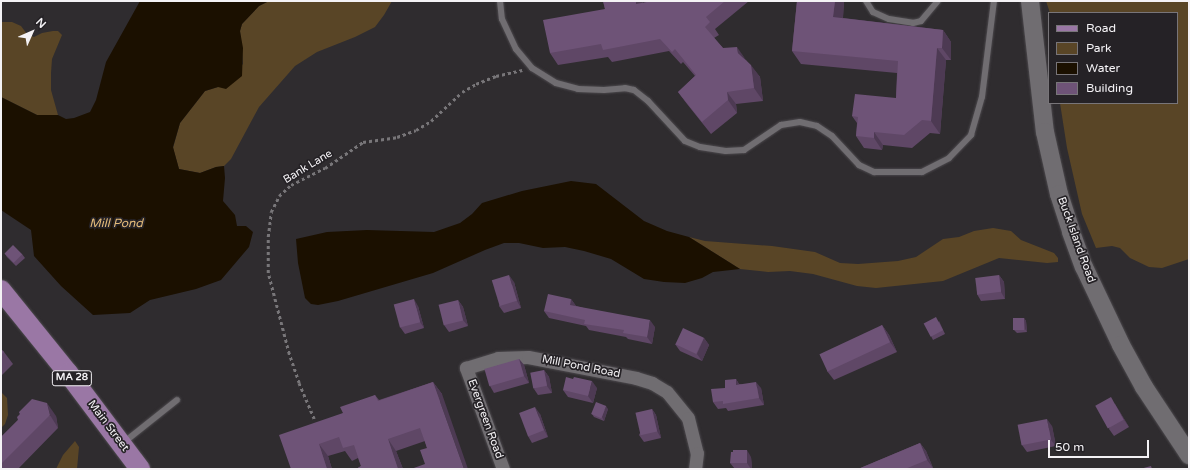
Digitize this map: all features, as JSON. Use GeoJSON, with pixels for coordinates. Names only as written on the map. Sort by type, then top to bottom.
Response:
{"type":"FeatureCollection","features":[{"type":"Feature","properties":{"kind":"main road","name":"Buck Island Road"},"geometry":{"type":"LineString","coordinates":[[1030,1],[1045,132],[1059,194],[1071,232],[1084,267],[1120,345],[1144,387],[1189,455]]}},
{"type":"Feature","properties":{"kind":"main road","name":"Main Street"},"geometry":{"type":"LineString","coordinates":[[1,290],[68,373],[140,469]]}},
{"type":"Feature","properties":{"kind":"street","name":"Mill Pond Road"},"geometry":{"type":"LineString","coordinates":[[466,368],[498,358],[528,357],[636,378],[652,383],[667,392],[685,413],[693,433],[697,453],[695,469]]}},
{"type":"Feature","properties":{"kind":"street","name":"Evergreen Road"},"geometry":{"type":"LineString","coordinates":[[466,368],[503,469]]}},
{"type":"Feature","properties":{"kind":"lane"},"geometry":{"type":"LineString","coordinates":[[500,1],[502,19],[516,49],[532,68],[556,83],[578,89],[604,90],[625,88],[634,90],[648,101],[685,141],[700,147],[726,151],[744,150],[781,125],[800,122],[817,126],[832,136],[859,165],[874,172],[922,172],[949,158],[971,135],[982,97],[994,1]]}},
{"type":"Feature","properties":{"kind":"lane"},"geometry":{"type":"LineString","coordinates":[[866,1],[872,12],[889,19],[913,23],[921,21],[938,1]]}},
{"type":"Feature","properties":{"kind":"lane"},"geometry":{"type":"LineString","coordinates":[[122,444],[177,400]]}},
{"type":"Feature","properties":{"kind":"path","name":"Bank Lane"},"geometry":{"type":"LineString","coordinates":[[314,419],[289,354],[268,273],[268,237],[271,212],[279,196],[291,185],[325,168],[363,142],[397,137],[416,130],[431,121],[462,92],[476,84],[496,76],[532,68]]}},
{"type":"Feature","properties":{"kind":"green space"},"geometry":{"type":"Polygon","coordinates":[[[269,1],[392,1],[375,27],[355,37],[317,52],[295,66],[259,107],[231,159],[224,166],[216,167],[200,173],[179,169],[173,148],[180,123],[205,91],[218,87],[243,64],[240,31],[242,24],[259,6],[269,1]]]}},
{"type":"Feature","properties":{"kind":"green space"},"geometry":{"type":"Polygon","coordinates":[[[1046,1],[1189,1],[1189,259],[1162,268],[1149,267],[1130,258],[1120,248],[1112,246],[1096,248],[1082,214],[1067,148],[1060,104],[1178,104],[1178,12],[1050,12],[1046,1]]]}},
{"type":"Feature","properties":{"kind":"green space"},"geometry":{"type":"Polygon","coordinates":[[[1,22],[12,22],[21,26],[27,34],[34,37],[42,33],[53,31],[58,31],[62,35],[52,59],[51,73],[51,90],[58,115],[37,115],[1,97],[1,22]]]}},
{"type":"Feature","properties":{"kind":"green space"},"geometry":{"type":"Polygon","coordinates":[[[993,228],[1011,231],[1021,240],[1054,253],[1058,258],[1058,262],[1047,263],[999,258],[943,281],[876,288],[857,286],[813,274],[790,271],[768,272],[740,269],[689,237],[705,241],[772,246],[815,252],[840,263],[858,264],[898,261],[916,257],[943,239],[959,237],[974,231],[993,228]]]}},
{"type":"Feature","properties":{"kind":"green space"},"geometry":{"type":"Polygon","coordinates":[[[1,392],[7,398],[8,415],[5,424],[1,428],[1,392]]]}},
{"type":"Feature","properties":{"kind":"green space"},"geometry":{"type":"Polygon","coordinates":[[[75,441],[79,447],[77,469],[56,469],[63,455],[75,441]]]}},
{"type":"Feature","properties":{"kind":"water","name":"Mill Pond"},"geometry":{"type":"Polygon","coordinates":[[[140,1],[269,1],[259,6],[242,24],[240,31],[243,48],[242,76],[226,89],[218,87],[205,91],[180,123],[173,147],[179,169],[200,173],[216,167],[224,166],[225,178],[223,201],[235,215],[237,226],[246,226],[253,232],[249,247],[221,280],[196,289],[150,300],[130,313],[93,315],[61,286],[34,256],[31,230],[1,210],[1,97],[37,115],[58,115],[66,119],[74,118],[90,112],[96,100],[106,62],[140,1]]]}},
{"type":"Feature","properties":{"kind":"water"},"geometry":{"type":"Polygon","coordinates":[[[571,181],[596,184],[644,221],[667,231],[689,237],[740,269],[713,272],[702,278],[685,283],[664,282],[644,279],[611,259],[584,251],[565,247],[543,248],[519,243],[504,243],[433,273],[338,301],[318,305],[311,304],[305,298],[298,263],[296,239],[327,232],[367,230],[434,232],[460,223],[472,214],[482,203],[522,191],[571,181]]]}},
{"type":"Feature","properties":{"kind":"building"},"geometry":{"type":"Polygon","coordinates":[[[603,1],[636,1],[636,4],[652,1],[725,1],[706,17],[710,22],[705,27],[723,48],[737,47],[738,53],[751,65],[754,88],[727,92],[728,100],[702,122],[678,92],[696,75],[675,49],[672,52],[660,39],[603,50],[601,44],[550,53],[543,20],[605,9],[603,1]]]}},
{"type":"Feature","properties":{"kind":"building"},"geometry":{"type":"Polygon","coordinates":[[[797,1],[835,1],[833,17],[943,30],[942,48],[937,48],[931,121],[922,120],[904,135],[874,132],[874,138],[856,136],[858,117],[852,116],[855,94],[896,98],[898,61],[792,51],[797,1]]]}},
{"type":"Feature","properties":{"kind":"building"},"geometry":{"type":"Polygon","coordinates":[[[13,245],[22,254],[14,263],[5,253],[13,245]]]}},
{"type":"Feature","properties":{"kind":"building"},"geometry":{"type":"Polygon","coordinates":[[[509,275],[517,301],[500,306],[492,280],[509,275]]]}},
{"type":"Feature","properties":{"kind":"building"},"geometry":{"type":"Polygon","coordinates":[[[999,275],[1001,292],[977,295],[975,278],[999,275]]]}},
{"type":"Feature","properties":{"kind":"building"},"geometry":{"type":"Polygon","coordinates":[[[548,294],[571,299],[570,305],[650,320],[647,337],[623,333],[624,330],[584,324],[585,320],[544,311],[548,294]]]}},
{"type":"Feature","properties":{"kind":"building"},"geometry":{"type":"Polygon","coordinates":[[[414,299],[420,322],[400,328],[394,304],[414,299]]]}},
{"type":"Feature","properties":{"kind":"building"},"geometry":{"type":"Polygon","coordinates":[[[458,300],[463,320],[444,325],[439,305],[458,300]]]}},
{"type":"Feature","properties":{"kind":"building"},"geometry":{"type":"Polygon","coordinates":[[[936,317],[943,330],[931,337],[924,324],[936,317]]]}},
{"type":"Feature","properties":{"kind":"building"},"geometry":{"type":"Polygon","coordinates":[[[1013,318],[1024,318],[1024,330],[1013,330],[1013,318]]]}},
{"type":"Feature","properties":{"kind":"building"},"geometry":{"type":"Polygon","coordinates":[[[882,325],[890,342],[827,371],[819,354],[882,325]]]}},
{"type":"Feature","properties":{"kind":"building"},"geometry":{"type":"Polygon","coordinates":[[[683,328],[704,338],[696,354],[675,344],[683,328]]]}},
{"type":"Feature","properties":{"kind":"building"},"geometry":{"type":"Polygon","coordinates":[[[519,359],[524,376],[489,386],[484,369],[519,359]]]}},
{"type":"Feature","properties":{"kind":"building"},"geometry":{"type":"Polygon","coordinates":[[[544,370],[547,386],[533,388],[530,373],[544,370]]]}},
{"type":"Feature","properties":{"kind":"building"},"geometry":{"type":"Polygon","coordinates":[[[566,377],[573,379],[574,377],[592,381],[588,396],[563,390],[566,377]]]}},
{"type":"Feature","properties":{"kind":"building"},"geometry":{"type":"Polygon","coordinates":[[[736,379],[736,385],[756,382],[759,398],[723,404],[723,401],[713,402],[711,389],[725,388],[725,380],[736,379]]]}},
{"type":"Feature","properties":{"kind":"building"},"geometry":{"type":"Polygon","coordinates":[[[433,382],[464,469],[411,469],[425,464],[420,450],[427,448],[420,428],[388,439],[398,469],[356,469],[361,466],[354,445],[343,448],[339,437],[319,444],[327,469],[291,469],[279,435],[343,413],[340,407],[375,395],[378,401],[433,382]]]}},
{"type":"Feature","properties":{"kind":"building"},"geometry":{"type":"Polygon","coordinates":[[[1111,397],[1124,420],[1108,428],[1095,406],[1111,397]]]}},
{"type":"Feature","properties":{"kind":"building"},"geometry":{"type":"Polygon","coordinates":[[[32,399],[47,403],[50,415],[1,464],[1,437],[18,420],[17,417],[20,414],[19,412],[32,399]]]}},
{"type":"Feature","properties":{"kind":"building"},"geometry":{"type":"Polygon","coordinates":[[[596,402],[606,406],[601,418],[591,414],[596,402]]]}},
{"type":"Feature","properties":{"kind":"building"},"geometry":{"type":"Polygon","coordinates":[[[535,407],[544,430],[528,436],[519,413],[535,407]]]}},
{"type":"Feature","properties":{"kind":"building"},"geometry":{"type":"Polygon","coordinates":[[[652,409],[657,431],[641,435],[635,413],[652,409]]]}},
{"type":"Feature","properties":{"kind":"building"},"geometry":{"type":"Polygon","coordinates":[[[1047,419],[1051,440],[1022,445],[1018,425],[1047,419]]]}},
{"type":"Feature","properties":{"kind":"building"},"geometry":{"type":"Polygon","coordinates":[[[920,443],[927,460],[905,469],[858,469],[920,443]]]}},
{"type":"Feature","properties":{"kind":"building"},"geometry":{"type":"Polygon","coordinates":[[[733,450],[747,450],[747,463],[730,463],[731,452],[733,452],[733,450]]]}},
{"type":"Feature","properties":{"kind":"building"},"geometry":{"type":"Polygon","coordinates":[[[1151,466],[1152,469],[1140,469],[1151,466]]]}}]}
